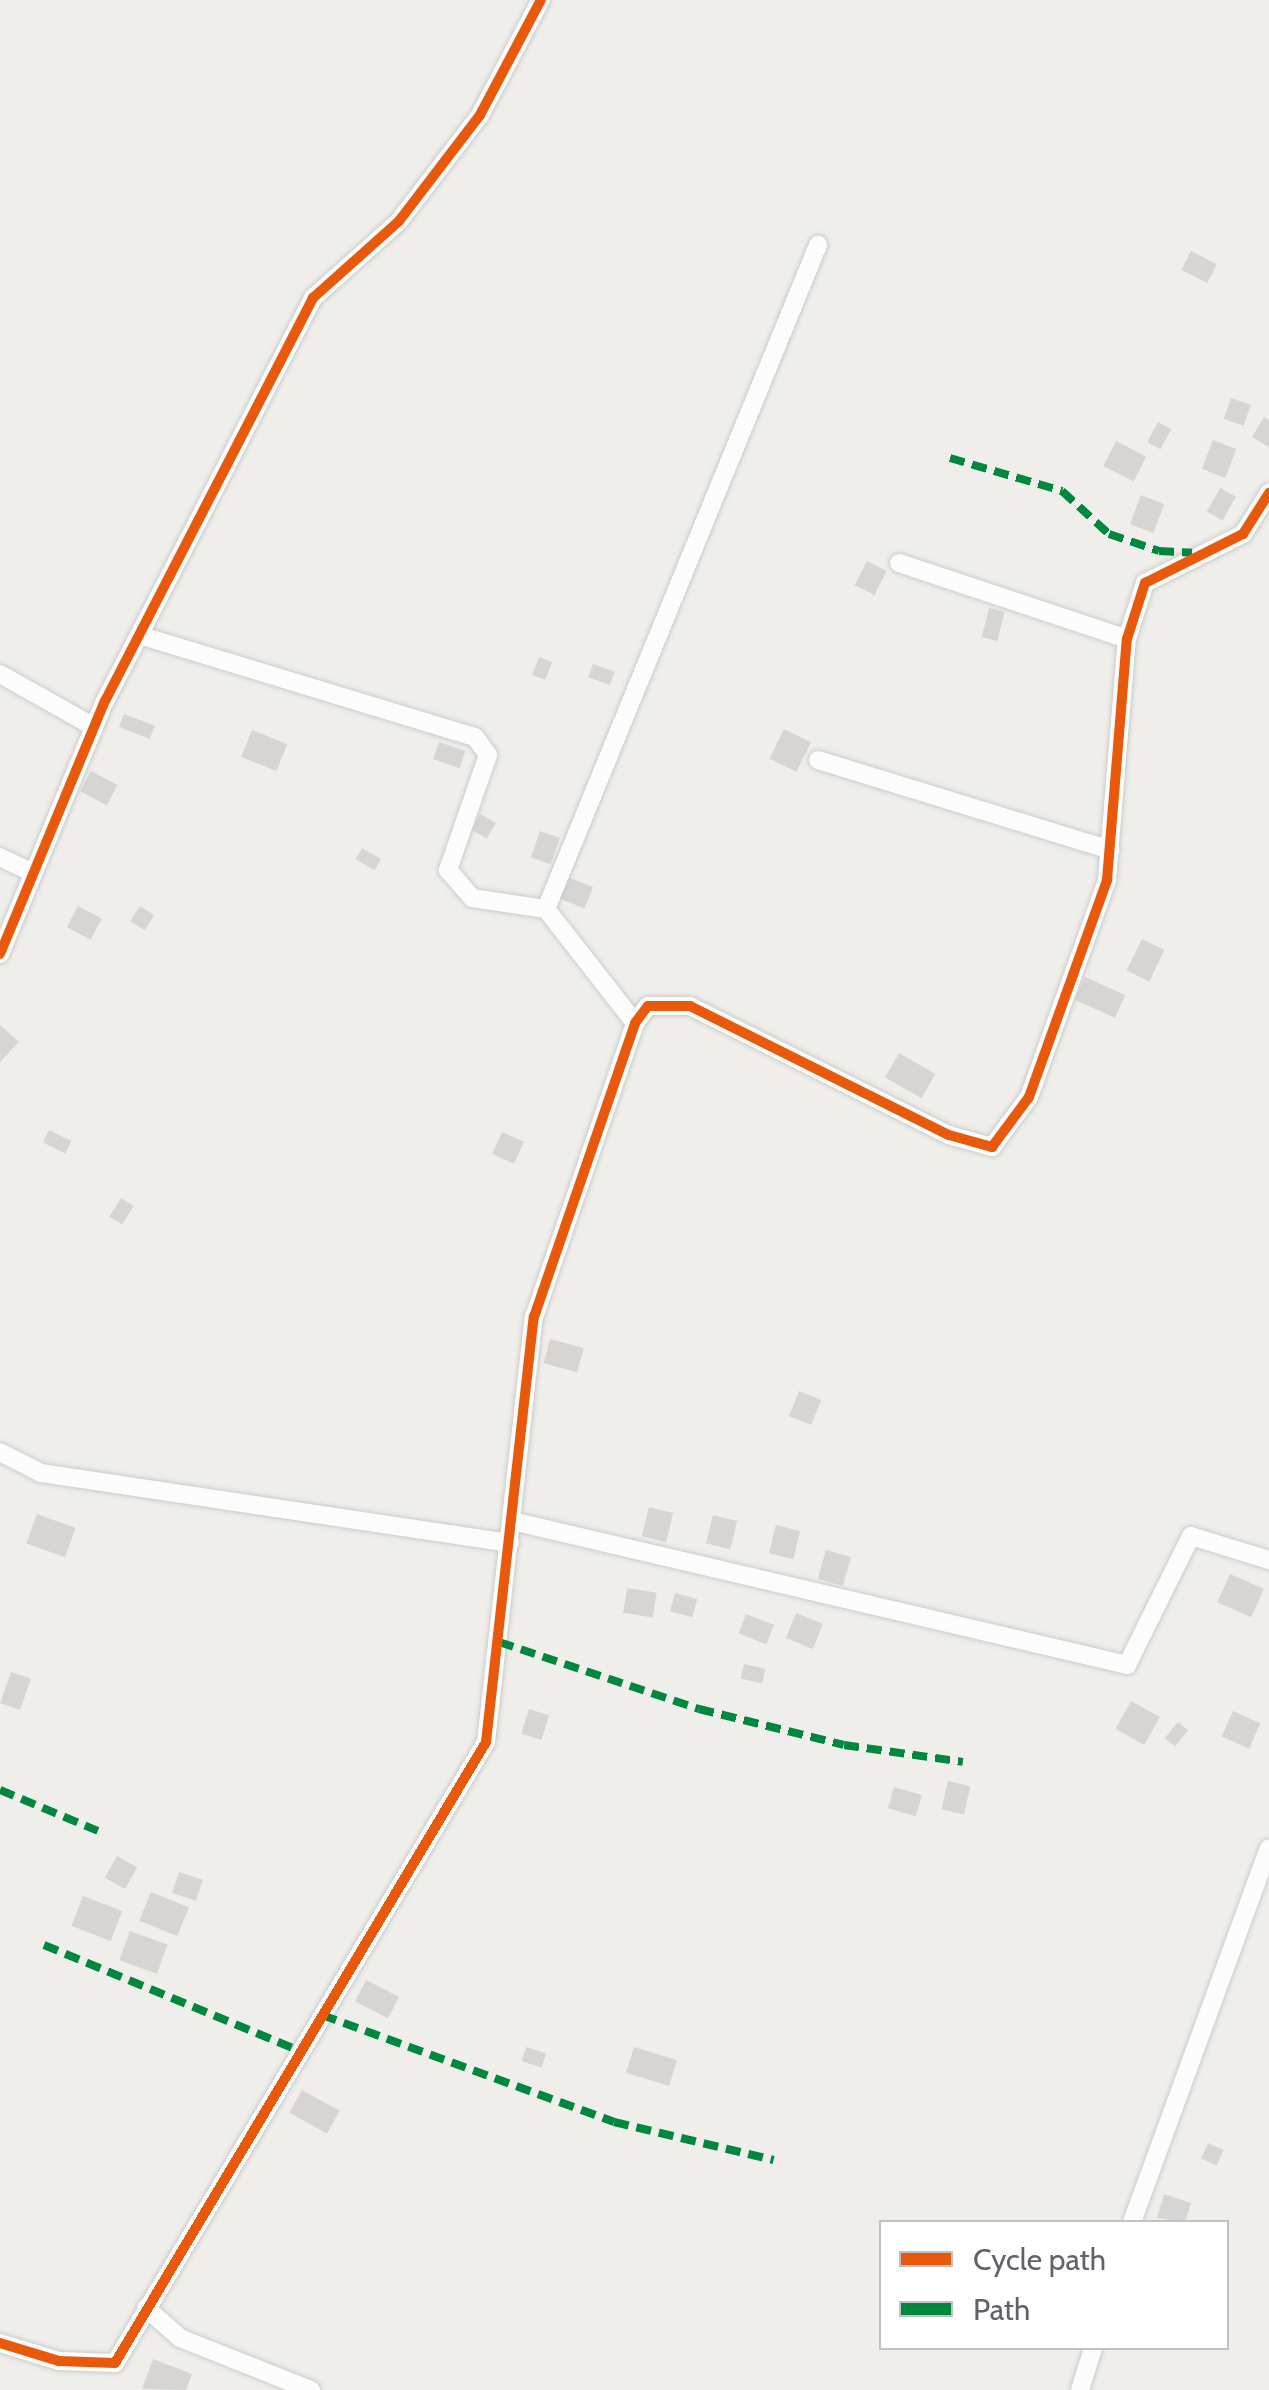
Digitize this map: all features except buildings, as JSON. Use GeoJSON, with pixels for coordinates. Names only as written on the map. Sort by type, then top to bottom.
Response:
{"type":"FeatureCollection","features":[{"type":"Feature","properties":{"kind":"street"},"geometry":{"type":"LineString","coordinates":[[0,954],[94,727],[314,298],[399,221],[480,115],[541,0]]}},
{"type":"Feature","properties":{"kind":"street"},"geometry":{"type":"LineString","coordinates":[[546,910],[818,245]]}},
{"type":"Feature","properties":{"kind":"street"},"geometry":{"type":"LineString","coordinates":[[0,2343],[58,2360],[115,2362],[486,1742],[534,1317],[635,1023],[648,1006],[690,1006],[948,1134],[992,1147],[1028,1096],[1107,880],[1127,639],[1145,583],[1243,534],[1269,492]]}},
{"type":"Feature","properties":{"kind":"street"},"geometry":{"type":"LineString","coordinates":[[899,564],[1127,639]]}},
{"type":"Feature","properties":{"kind":"street"},"geometry":{"type":"LineString","coordinates":[[139,635],[474,737],[488,755],[448,870],[472,898],[546,910],[635,1023]]}},
{"type":"Feature","properties":{"kind":"street"},"geometry":{"type":"LineString","coordinates":[[0,674],[94,727]]}},
{"type":"Feature","properties":{"kind":"street"},"geometry":{"type":"LineString","coordinates":[[818,760],[1110,850]]}},
{"type":"Feature","properties":{"kind":"street"},"geometry":{"type":"LineString","coordinates":[[0,856],[34,873]]}},
{"type":"Feature","properties":{"kind":"street"},"geometry":{"type":"LineString","coordinates":[[0,1452],[40,1473],[510,1543]]}},
{"type":"Feature","properties":{"kind":"street"},"geometry":{"type":"LineString","coordinates":[[512,1520],[1127,1665],[1191,1536],[1269,1560]]}},
{"type":"Feature","properties":{"kind":"street"},"geometry":{"type":"LineString","coordinates":[[1133,2220],[1269,1848]]}},
{"type":"Feature","properties":{"kind":"street"},"geometry":{"type":"LineString","coordinates":[[146,2308],[180,2338],[311,2390]]}},
{"type":"Feature","properties":{"kind":"street"},"geometry":{"type":"LineString","coordinates":[[1080,2390],[1092,2350]]}},
{"type":"Feature","properties":{"kind":"marked path"},"geometry":{"type":"LineString","coordinates":[[950,458],[1062,491],[1109,534],[1159,551],[1192,553]]}},
{"type":"Feature","properties":{"kind":"marked path"},"geometry":{"type":"LineString","coordinates":[[499,1642],[699,1709],[844,1745],[963,1762]]}},
{"type":"Feature","properties":{"kind":"marked path"},"geometry":{"type":"LineString","coordinates":[[0,1790],[98,1831]]}},
{"type":"Feature","properties":{"kind":"marked path"},"geometry":{"type":"LineString","coordinates":[[44,1945],[300,2051]]}},
{"type":"Feature","properties":{"kind":"marked path"},"geometry":{"type":"LineString","coordinates":[[322,2015],[614,2122],[774,2160]]}},
{"type":"Feature","properties":{"kind":"cycle path"},"geometry":{"type":"LineString","coordinates":[[0,954],[105,701],[313,298],[399,221],[480,115],[541,0]]}},
{"type":"Feature","properties":{"kind":"cycle path"},"geometry":{"type":"LineString","coordinates":[[0,2343],[59,2361],[115,2363],[486,1742],[534,1317],[635,1023],[648,1006],[690,1006],[949,1135],[992,1147],[1029,1097],[1107,880],[1127,639],[1145,583],[1243,534],[1269,493]]}}]}
